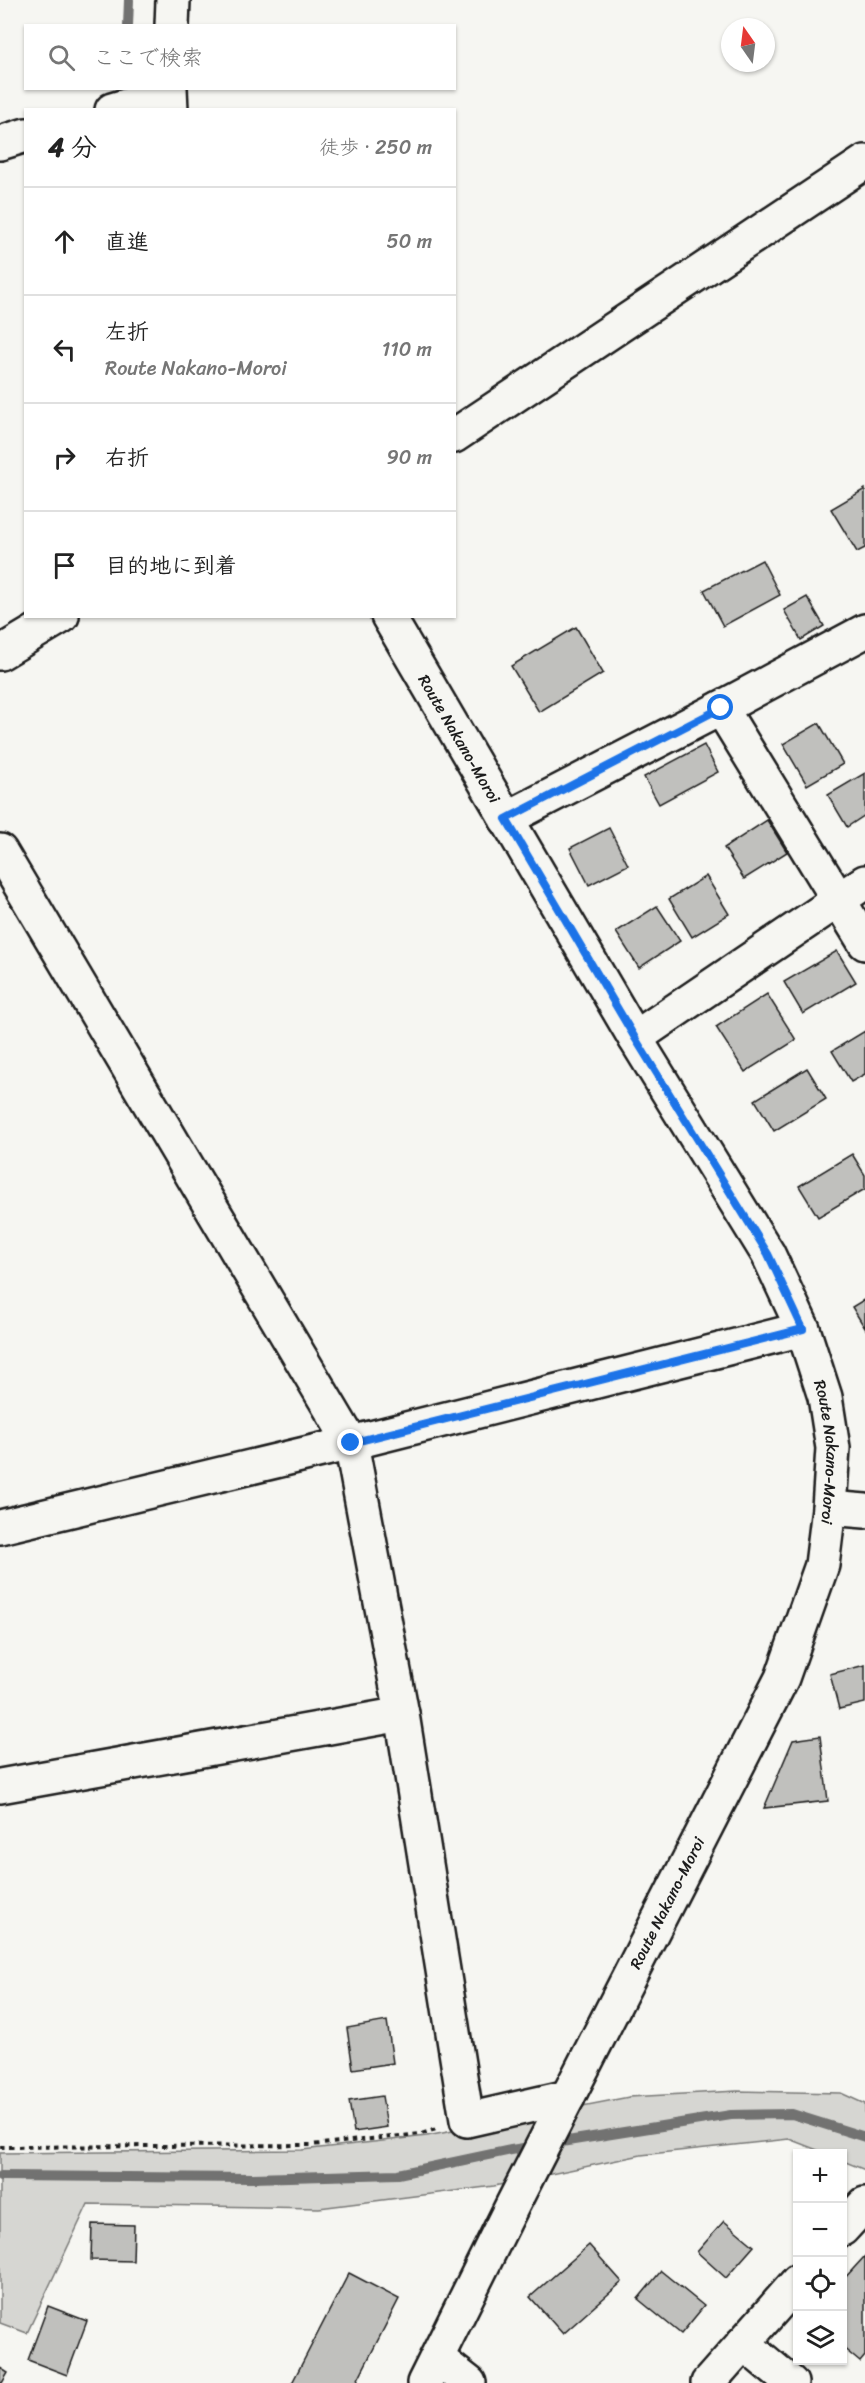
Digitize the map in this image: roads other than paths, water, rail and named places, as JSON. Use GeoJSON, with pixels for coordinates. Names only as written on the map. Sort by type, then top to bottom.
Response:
{"type":"FeatureCollection","features":[{"type":"Feature","properties":{"kind":"street"},"geometry":{"type":"LineString","coordinates":[[172,0],[172,24]]}},
{"type":"Feature","properties":{"kind":"street"},"geometry":{"type":"LineString","coordinates":[[121,108],[170,97]]}},
{"type":"Feature","properties":{"kind":"street"},"geometry":{"type":"LineString","coordinates":[[0,143],[24,136]]}},
{"type":"Feature","properties":{"kind":"street"},"geometry":{"type":"LineString","coordinates":[[456,435],[865,162]]}},
{"type":"Feature","properties":{"kind":"street"},"geometry":{"type":"LineString","coordinates":[[0,652],[59,618]]}},
{"type":"Feature","properties":{"kind":"street","name":"Route Nakano-Moroi"},"geometry":{"type":"LineString","coordinates":[[389,618],[635,1038],[768,1254],[803,1329],[825,1397],[833,1448],[822,1565],[782,1678],[430,2370]]}},
{"type":"Feature","properties":{"kind":"street"},"geometry":{"type":"LineString","coordinates":[[506,819],[865,631]]}},
{"type":"Feature","properties":{"kind":"street"},"geometry":{"type":"LineString","coordinates":[[721,708],[865,943]]}},
{"type":"Feature","properties":{"kind":"street"},"geometry":{"type":"LineString","coordinates":[[0,851],[351,1443],[402,1714],[467,2120],[566,2103]]}},
{"type":"Feature","properties":{"kind":"street"},"geometry":{"type":"LineString","coordinates":[[635,1038],[865,882]]}},
{"type":"Feature","properties":{"kind":"street"},"geometry":{"type":"LineString","coordinates":[[0,1527],[351,1443],[803,1329]]}},
{"type":"Feature","properties":{"kind":"street"},"geometry":{"type":"LineString","coordinates":[[829,1508],[865,1511]]}},
{"type":"Feature","properties":{"kind":"street"},"geometry":{"type":"LineString","coordinates":[[0,1786],[402,1714]]}},
{"type":"Feature","properties":{"kind":"street"},"geometry":{"type":"LineString","coordinates":[[847,2224],[865,2204]]}},
{"type":"Feature","properties":{"kind":"street"},"geometry":{"type":"LineString","coordinates":[[708,2383],[793,2287]]}},
{"type":"Feature","properties":{"kind":"street"},"geometry":{"type":"LineString","coordinates":[[743,2343],[791,2383]]}},
{"type":"Feature","properties":{"kind":"street"},"geometry":{"type":"LineString","coordinates":[[430,2370],[470,2383]]}},
{"type":"Feature","properties":{"kind":"waterway"},"geometry":{"type":"LineString","coordinates":[[128,24],[129,0]]}},
{"type":"Feature","properties":{"kind":"waterway"},"geometry":{"type":"LineString","coordinates":[[0,2176],[253,2178],[398,2174],[511,2150],[731,2115],[792,2114],[865,2137]]}}]}
